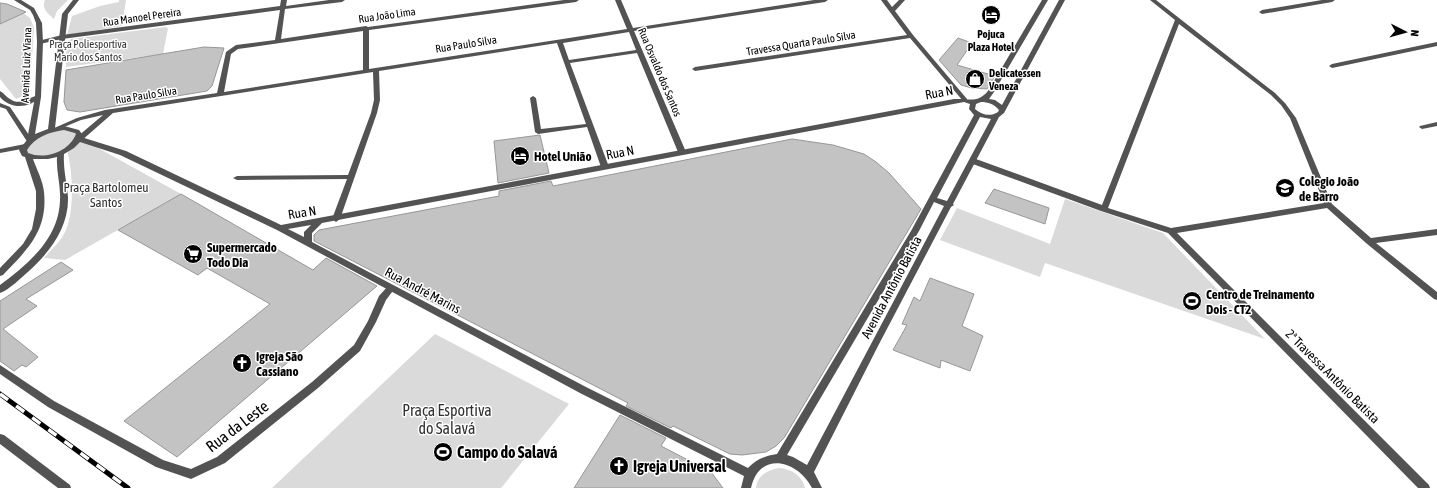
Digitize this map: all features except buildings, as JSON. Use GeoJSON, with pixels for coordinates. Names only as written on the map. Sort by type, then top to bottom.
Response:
{"type":"FeatureCollection","features":[{"type":"Feature","properties":{"kind":"street","name":"Avenida Luiz Viana"},"geometry":{"type":"LineString","coordinates":[[18,0],[32,9],[39,23],[40,42],[38,97],[28,143]]}},
{"type":"Feature","properties":{"kind":"street"},"geometry":{"type":"LineString","coordinates":[[53,130],[65,14],[68,8],[76,0]]}},
{"type":"Feature","properties":{"kind":"street"},"geometry":{"type":"LineString","coordinates":[[278,40],[284,0]]}},
{"type":"Feature","properties":{"kind":"street","name":"Rua Manoel Pereira"},"geometry":{"type":"LineString","coordinates":[[40,42],[62,37],[342,0]]}},
{"type":"Feature","properties":{"kind":"street","name":"Rua João Lima"},"geometry":{"type":"LineString","coordinates":[[220,94],[228,53],[236,47],[576,0]]}},
{"type":"Feature","properties":{"kind":"street","name":"Rua Osvaldo dos Santos"},"geometry":{"type":"LineString","coordinates":[[618,0],[682,152]]}},
{"type":"Feature","properties":{"kind":"street","name":"Rua Paulo Silva"},"geometry":{"type":"LineString","coordinates":[[53,130],[79,119],[110,111],[825,0]]}},
{"type":"Feature","properties":{"kind":"street"},"geometry":{"type":"LineString","coordinates":[[884,0],[893,10],[911,36],[965,100],[973,103],[984,100],[994,102],[999,113],[987,117],[978,114],[972,109],[973,103]]}},
{"type":"Feature","properties":{"kind":"street"},"geometry":{"type":"LineString","coordinates":[[893,10],[902,0]]}},
{"type":"Feature","properties":{"kind":"street"},"geometry":{"type":"LineString","coordinates":[[984,100],[991,92],[1045,0]]}},
{"type":"Feature","properties":{"kind":"street","name":"Avenida Antônio Batista"},"geometry":{"type":"LineString","coordinates":[[809,472],[874,345],[999,113],[1062,0]]}},
{"type":"Feature","properties":{"kind":"street"},"geometry":{"type":"LineString","coordinates":[[1153,0],[1273,94],[1283,104],[1293,118],[1329,205],[1369,241],[1437,297]]}},
{"type":"Feature","properties":{"kind":"street"},"geometry":{"type":"LineString","coordinates":[[1262,12],[1332,0]]}},
{"type":"Feature","properties":{"kind":"street"},"geometry":{"type":"LineString","coordinates":[[1104,209],[1178,20]]}},
{"type":"Feature","properties":{"kind":"street"},"geometry":{"type":"LineString","coordinates":[[366,28],[366,71]]}},
{"type":"Feature","properties":{"kind":"street","name":"Travessa Quarta Paulo Silva"},"geometry":{"type":"LineString","coordinates":[[695,69],[911,36]]}},
{"type":"Feature","properties":{"kind":"street"},"geometry":{"type":"LineString","coordinates":[[559,41],[605,167]]}},
{"type":"Feature","properties":{"kind":"street"},"geometry":{"type":"LineString","coordinates":[[1332,66],[1437,44]]}},
{"type":"Feature","properties":{"kind":"street"},"geometry":{"type":"LineString","coordinates":[[566,62],[640,51]]}},
{"type":"Feature","properties":{"kind":"street"},"geometry":{"type":"LineString","coordinates":[[336,219],[374,113],[377,100],[376,70]]}},
{"type":"Feature","properties":{"kind":"street"},"geometry":{"type":"LineString","coordinates":[[0,93],[8,102],[13,104],[28,102],[38,97]]}},
{"type":"Feature","properties":{"kind":"street"},"geometry":{"type":"LineString","coordinates":[[533,98],[538,132],[590,125]]}},
{"type":"Feature","properties":{"kind":"street","name":"Rua N"},"geometry":{"type":"LineString","coordinates":[[280,228],[336,219],[469,192],[965,100]]}},
{"type":"Feature","properties":{"kind":"street"},"geometry":{"type":"LineString","coordinates":[[0,105],[8,108],[28,143]]}},
{"type":"Feature","properties":{"kind":"street","name":"Rua Paulo Silva"},"geometry":{"type":"LineString","coordinates":[[79,139],[110,111]]}},
{"type":"Feature","properties":{"kind":"street","name":"Avenida Antônio Batista"},"geometry":{"type":"LineString","coordinates":[[780,458],[933,199],[978,114]]}},
{"type":"Feature","properties":{"kind":"street"},"geometry":{"type":"LineString","coordinates":[[1422,126],[1437,124]]}},
{"type":"Feature","properties":{"kind":"street"},"geometry":{"type":"LineString","coordinates":[[0,152],[28,143],[53,130],[64,128],[77,131],[79,134],[79,139],[75,144],[61,153],[43,158],[29,157]]}},
{"type":"Feature","properties":{"kind":"street","name":"Rua André Marins"},"geometry":{"type":"LineString","coordinates":[[79,139],[123,153],[280,228],[583,390],[750,474]]}},
{"type":"Feature","properties":{"kind":"street"},"geometry":{"type":"LineString","coordinates":[[2,269],[26,246],[36,229],[40,209],[40,191],[29,157],[23,150],[28,143]]}},
{"type":"Feature","properties":{"kind":"street"},"geometry":{"type":"LineString","coordinates":[[0,290],[21,274],[48,246],[59,226],[64,204],[64,186],[60,164],[61,153]]}},
{"type":"Feature","properties":{"kind":"street"},"geometry":{"type":"LineString","coordinates":[[973,162],[1104,209],[1171,231],[1329,205]]}},
{"type":"Feature","properties":{"kind":"street"},"geometry":{"type":"LineString","coordinates":[[237,178],[350,177]]}},
{"type":"Feature","properties":{"kind":"street"},"geometry":{"type":"LineString","coordinates":[[933,199],[950,205]]}},
{"type":"Feature","properties":{"kind":"street"},"geometry":{"type":"LineString","coordinates":[[308,243],[308,232],[322,221]]}},
{"type":"Feature","properties":{"kind":"street","name":"2ª Travessa Antônio Batista"},"geometry":{"type":"LineString","coordinates":[[1171,231],[1425,488]]}},
{"type":"Feature","properties":{"kind":"street"},"geometry":{"type":"LineString","coordinates":[[1369,241],[1437,232]]}},
{"type":"Feature","properties":{"kind":"street","name":"Rua da Leste"},"geometry":{"type":"LineString","coordinates":[[0,369],[51,404],[160,464],[191,474],[221,460],[315,385],[357,348],[372,322],[382,298],[391,288]]}},
{"type":"Feature","properties":{"kind":"street"},"geometry":{"type":"LineString","coordinates":[[0,438],[66,488]]}},
{"type":"Feature","properties":{"kind":"street"},"geometry":{"type":"LineString","coordinates":[[746,488],[750,474],[758,466],[768,460],[780,458],[796,462],[809,472],[815,479],[818,488]]}},
{"type":"Feature","properties":{"kind":"green space"},"geometry":{"type":"Polygon","coordinates":[[[45,0],[68,0],[57,11],[54,19],[47,13],[44,6],[45,0]]]}},
{"type":"Feature","properties":{"kind":"green space"},"geometry":{"type":"Polygon","coordinates":[[[119,0],[126,0],[122,26],[67,35],[72,16],[100,6],[119,2],[119,0]]]}},
{"type":"Feature","properties":{"kind":"green space"},"geometry":{"type":"Polygon","coordinates":[[[23,13],[30,18],[34,28],[30,86],[28,94],[16,99],[0,79],[0,24],[23,13]]]}},
{"type":"Feature","properties":{"kind":"green space","name":"Praça Poliesportiva Mario dos Santos"},"geometry":{"type":"Polygon","coordinates":[[[165,27],[168,28],[163,54],[66,67],[66,46],[67,42],[71,39],[165,27]]]}},
{"type":"Feature","properties":{"kind":"green space","name":"Praça Bartolomeu Santos"},"geometry":{"type":"Polygon","coordinates":[[[72,129],[82,139],[181,194],[65,260],[44,258],[60,240],[68,226],[72,193],[71,169],[67,150],[52,156],[29,157],[25,146],[46,132],[72,129]]]}},
{"type":"Feature","properties":{"kind":"green space","name":"Centro de Treinamento Dois - CT2"},"geometry":{"type":"Polygon","coordinates":[[[1065,199],[1163,233],[1265,339],[1045,263],[1040,277],[940,240],[957,208],[1050,244],[1065,199]]]}},
{"type":"Feature","properties":{"kind":"green space","name":"Praça Esportiva do Salavá"},"geometry":{"type":"Polygon","coordinates":[[[435,334],[569,404],[501,488],[272,488],[435,334]]]}},
{"type":"Feature","properties":{"kind":"green space"},"geometry":{"type":"Polygon","coordinates":[[[779,468],[792,471],[799,476],[804,483],[805,488],[756,488],[758,480],[763,474],[770,470],[779,468]]]}},
{"type":"Feature","properties":{"kind":"railway"},"geometry":{"type":"LineString","coordinates":[[0,394],[128,488]]}},
{"type":"Feature","properties":{"kind":"place","name":"Pojuca Plaza Hotel"},"geometry":{"type":"Point","coordinates":[991,15]}},
{"type":"Feature","properties":{"kind":"place","name":"Delicatessen Veneza"},"geometry":{"type":"Point","coordinates":[975,79]}},
{"type":"Feature","properties":{"kind":"place","name":"Hotel União"},"geometry":{"type":"Point","coordinates":[520,156]}},
{"type":"Feature","properties":{"kind":"place","name":"Colegio João de Barro"},"geometry":{"type":"Point","coordinates":[1285,188]}},
{"type":"Feature","properties":{"kind":"place","name":"Supermercado Todo Dia"},"geometry":{"type":"Point","coordinates":[193,254]}},
{"type":"Feature","properties":{"kind":"place","name":"Centro de Treinamento Dois - CT2"},"geometry":{"type":"Point","coordinates":[1192,301]}},
{"type":"Feature","properties":{"kind":"place","name":"Igreja São Cassiano"},"geometry":{"type":"Point","coordinates":[242,363]}},
{"type":"Feature","properties":{"kind":"place","name":"Campo do Salavá"},"geometry":{"type":"Point","coordinates":[443,452]}},
{"type":"Feature","properties":{"kind":"place","name":"Igreja Universal"},"geometry":{"type":"Point","coordinates":[619,466]}}]}
